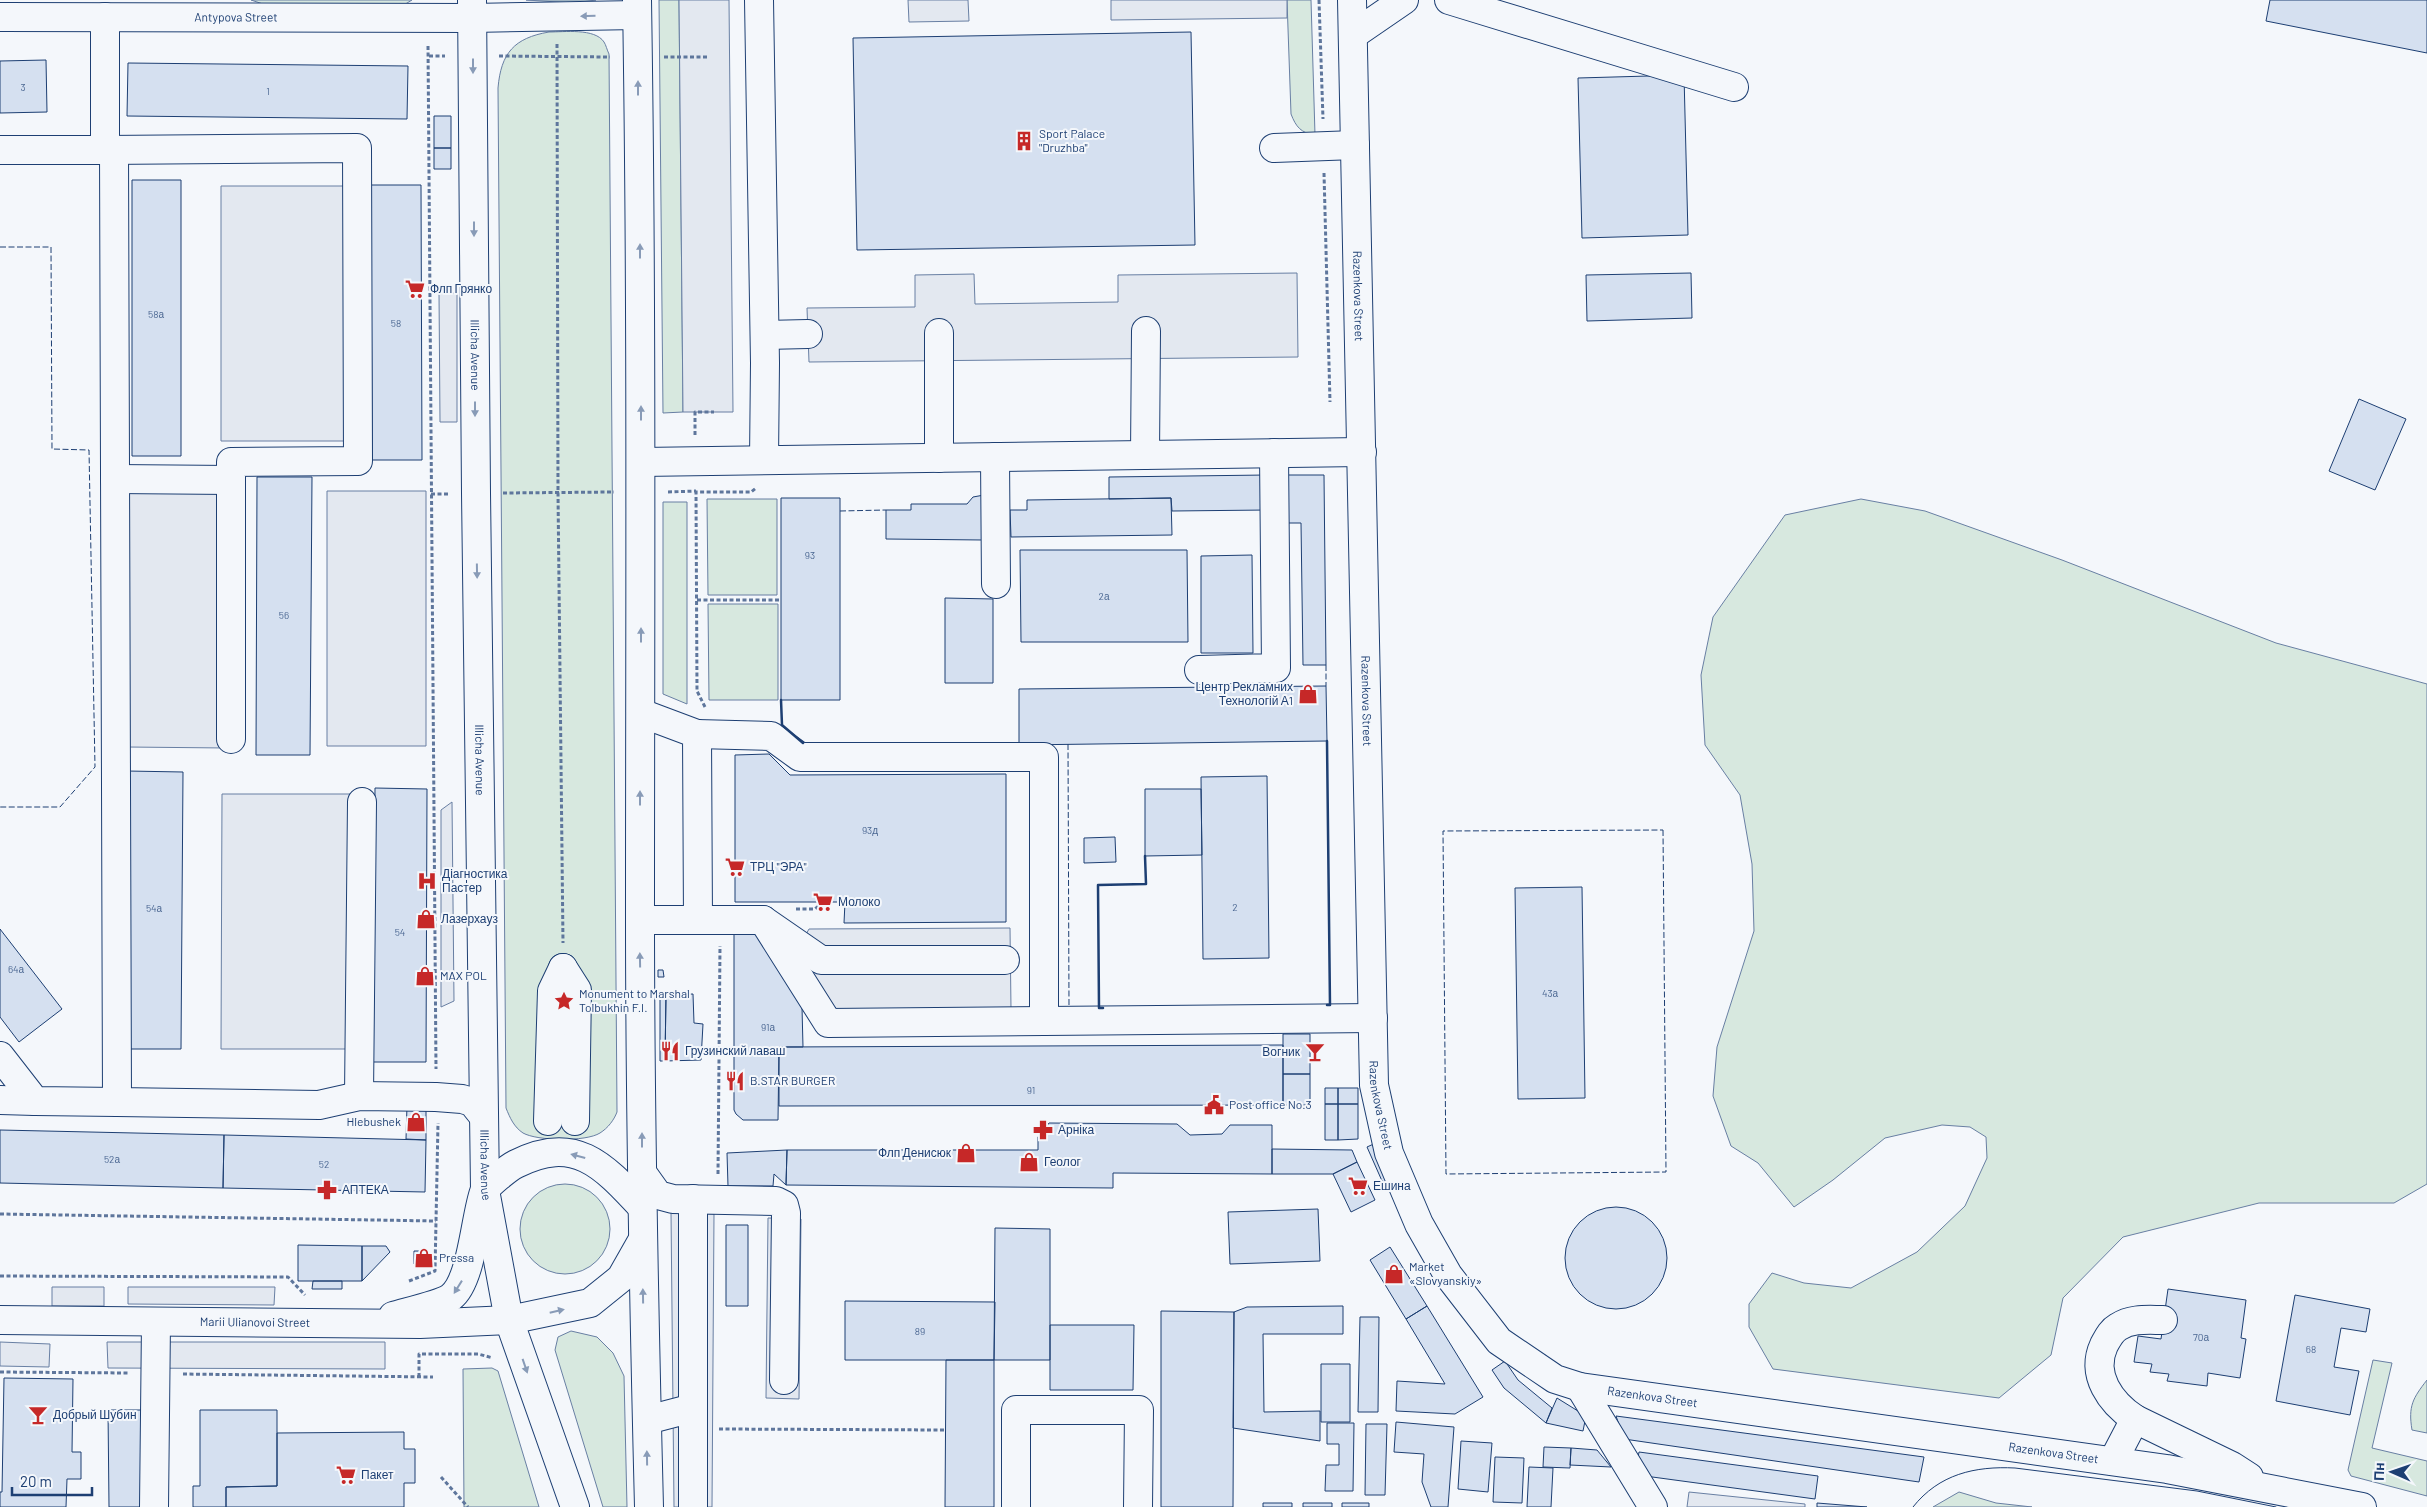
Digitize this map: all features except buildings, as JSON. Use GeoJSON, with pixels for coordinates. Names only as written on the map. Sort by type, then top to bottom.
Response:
{"type":"FeatureCollection","features":[{"type":"Feature","properties":{"kind":"street"},"geometry":{"type":"LineString","coordinates":[[759,0],[765,335],[764,460]]}},
{"type":"Feature","properties":{"kind":"street","name":"Razenkova Street"},"geometry":{"type":"LineString","coordinates":[[1352,0],[1374,1085],[1389,1152],[1418,1224],[1448,1275],[1499,1341],[1555,1379],[1580,1387],[2113,1461],[2263,1487],[2314,1502],[2362,1507]]}},
{"type":"Feature","properties":{"kind":"street"},"geometry":{"type":"LineString","coordinates":[[1353,35],[1404,0]]}},
{"type":"Feature","properties":{"kind":"street"},"geometry":{"type":"LineString","coordinates":[[1449,0],[1734,87]]}},
{"type":"Feature","properties":{"kind":"street"},"geometry":{"type":"LineString","coordinates":[[637,8],[642,492],[640,713],[642,1241],[649,1507]]}},
{"type":"Feature","properties":{"kind":"street","name":"Antypova Street"},"geometry":{"type":"LineString","coordinates":[[7,10],[105,17],[428,16],[472,9],[556,16],[637,8]]}},
{"type":"Feature","properties":{"kind":"street","name":"Illicha Avenue"},"geometry":{"type":"LineString","coordinates":[[472,9],[485,1190],[509,1320],[575,1507]]}},
{"type":"Feature","properties":{"kind":"street"},"geometry":{"type":"LineString","coordinates":[[105,17],[110,150],[115,479],[117,1102]]}},
{"type":"Feature","properties":{"kind":"street"},"geometry":{"type":"LineString","coordinates":[[1274,148],[1356,145]]}},
{"type":"Feature","properties":{"kind":"street"},"geometry":{"type":"LineString","coordinates":[[0,150],[357,148],[358,461],[231,462],[231,739]]}},
{"type":"Feature","properties":{"kind":"street"},"geometry":{"type":"LineString","coordinates":[[1145,455],[1146,331]]}},
{"type":"Feature","properties":{"kind":"street"},"geometry":{"type":"LineString","coordinates":[[938,333],[939,458]]}},
{"type":"Feature","properties":{"kind":"street"},"geometry":{"type":"LineString","coordinates":[[765,335],[808,334]]}},
{"type":"Feature","properties":{"kind":"street"},"geometry":{"type":"LineString","coordinates":[[641,462],[1362,452]]}},
{"type":"Feature","properties":{"kind":"street"},"geometry":{"type":"LineString","coordinates":[[1199,670],[1276,668],[1274,453]]}},
{"type":"Feature","properties":{"kind":"street"},"geometry":{"type":"LineString","coordinates":[[995,457],[996,584]]}},
{"type":"Feature","properties":{"kind":"street"},"geometry":{"type":"LineString","coordinates":[[115,479],[231,480]]}},
{"type":"Feature","properties":{"kind":"street"},"geometry":{"type":"LineString","coordinates":[[640,713],[697,734],[771,736],[800,757],[1044,757],[1044,1022]]}},
{"type":"Feature","properties":{"kind":"street"},"geometry":{"type":"LineString","coordinates":[[697,734],[698,920]]}},
{"type":"Feature","properties":{"kind":"street"},"geometry":{"type":"LineString","coordinates":[[359,1096],[362,802]]}},
{"type":"Feature","properties":{"kind":"street"},"geometry":{"type":"LineString","coordinates":[[640,920],[763,920],[821,960],[1005,960]]}},
{"type":"Feature","properties":{"kind":"street"},"geometry":{"type":"LineString","coordinates":[[763,920],[828,1024],[1373,1018]]}},
{"type":"Feature","properties":{"kind":"street"},"geometry":{"type":"LineString","coordinates":[[548,1121],[552,990],[563,968]]}},
{"type":"Feature","properties":{"kind":"street"},"geometry":{"type":"LineString","coordinates":[[563,968],[577,990],[576,1121]]}},
{"type":"Feature","properties":{"kind":"street"},"geometry":{"type":"LineString","coordinates":[[0,1056],[35,1101]]}},
{"type":"Feature","properties":{"kind":"street"},"geometry":{"type":"LineString","coordinates":[[0,1100],[319,1105],[359,1096],[436,1097],[462,1099],[472,1102],[484,1117]]}},
{"type":"Feature","properties":{"kind":"street"},"geometry":{"type":"LineString","coordinates":[[370,1324],[452,1296],[465,1275],[485,1190],[510,1167],[533,1156],[557,1152],[581,1155],[604,1167],[642,1207]]}},
{"type":"Feature","properties":{"kind":"street"},"geometry":{"type":"LineString","coordinates":[[643,1174],[658,1195],[673,1199],[776,1201],[784,1205],[786,1213],[784,1380]]}},
{"type":"Feature","properties":{"kind":"street"},"geometry":{"type":"LineString","coordinates":[[693,1507],[694,1199]]}},
{"type":"Feature","properties":{"kind":"street"},"geometry":{"type":"LineString","coordinates":[[509,1320],[590,1303],[621,1278],[642,1241]]}},
{"type":"Feature","properties":{"kind":"street","name":"Marii Ulianovoi Street"},"geometry":{"type":"LineString","coordinates":[[0,1320],[420,1324],[509,1320]]}},
{"type":"Feature","properties":{"kind":"street"},"geometry":{"type":"LineString","coordinates":[[2163,1320],[2133,1321],[2118,1327],[2110,1334],[2101,1352],[2099,1369],[2106,1392],[2119,1408],[2135,1419],[2232,1466],[2263,1487]]}},
{"type":"Feature","properties":{"kind":"street"},"geometry":{"type":"LineString","coordinates":[[154,1507],[156,1322]]}},
{"type":"Feature","properties":{"kind":"street"},"geometry":{"type":"LineString","coordinates":[[1580,1387],[1653,1507]]}},
{"type":"Feature","properties":{"kind":"street"},"geometry":{"type":"LineString","coordinates":[[646,1420],[693,1408]]}},
{"type":"Feature","properties":{"kind":"street"},"geometry":{"type":"LineString","coordinates":[[1016,1507],[1016,1410],[1139,1410],[1138,1507]]}},
{"type":"Feature","properties":{"kind":"street"},"geometry":{"type":"LineString","coordinates":[[2113,1461],[2135,1419]]}},
{"type":"Feature","properties":{"kind":"path"},"geometry":{"type":"LineString","coordinates":[[406,1282],[435,1271],[438,1121],[436,1097],[428,16]]}},
{"type":"Feature","properties":{"kind":"path"},"geometry":{"type":"LineString","coordinates":[[556,16],[558,493],[563,968]]}},
{"type":"Feature","properties":{"kind":"path"},"geometry":{"type":"LineString","coordinates":[[429,56],[708,58]]}},
{"type":"Feature","properties":{"kind":"path"},"geometry":{"type":"LineString","coordinates":[[431,494],[696,492],[695,412],[714,412]]}},
{"type":"Feature","properties":{"kind":"path"},"geometry":{"type":"LineString","coordinates":[[697,600],[781,600]]}},
{"type":"Feature","properties":{"kind":"path"},"geometry":{"type":"LineString","coordinates":[[0,1214],[436,1221]]}},
{"type":"Feature","properties":{"kind":"path"},"geometry":{"type":"LineString","coordinates":[[0,1276],[288,1277],[305,1295],[314,1295]]}},
{"type":"Feature","properties":{"kind":"path"},"geometry":{"type":"LineString","coordinates":[[418,1377],[419,1354],[478,1354],[495,1359]]}},
{"type":"Feature","properties":{"kind":"path"},"geometry":{"type":"LineString","coordinates":[[0,1372],[433,1377]]}},
{"type":"Feature","properties":{"kind":"path"},"geometry":{"type":"LineString","coordinates":[[716,1429],[946,1430]]}},
{"type":"Feature","properties":{"kind":"path"},"geometry":{"type":"LineString","coordinates":[[441,1476],[468,1507]]}},
{"type":"Feature","properties":{"kind":"shaded area"},"geometry":{"type":"Polygon","coordinates":[[[251,0],[412,0],[397,9],[266,5],[251,0]]]}},
{"type":"Feature","properties":{"kind":"shaded area"},"geometry":{"type":"Polygon","coordinates":[[[526,0],[596,0],[574,3],[526,0]]]}},
{"type":"Feature","properties":{"kind":"shaded area"},"geometry":{"type":"Polygon","coordinates":[[[659,0],[679,0],[683,412],[663,413],[659,0]]]}},
{"type":"Feature","properties":{"kind":"shaded area"},"geometry":{"type":"Polygon","coordinates":[[[679,0],[729,0],[733,412],[683,412],[679,0]]]}},
{"type":"Feature","properties":{"kind":"shaded area"},"geometry":{"type":"Polygon","coordinates":[[[908,0],[968,0],[969,21],[909,22],[908,0]]]}},
{"type":"Feature","properties":{"kind":"shaded area"},"geometry":{"type":"Polygon","coordinates":[[[1111,0],[1287,0],[1287,18],[1111,20],[1111,0]]]}},
{"type":"Feature","properties":{"kind":"shaded area"},"geometry":{"type":"Polygon","coordinates":[[[1287,0],[1311,0],[1315,135],[1300,129],[1291,114],[1287,0]]]}},
{"type":"Feature","properties":{"kind":"shaded area"},"geometry":{"type":"Polygon","coordinates":[[[549,32],[579,32],[594,35],[604,42],[609,54],[617,1112],[606,1129],[600,1133],[573,1139],[539,1138],[523,1133],[515,1125],[506,1108],[498,88],[502,65],[512,49],[527,38],[549,32]]]}},
{"type":"Feature","properties":{"kind":"shaded area"},"geometry":{"type":"Polygon","coordinates":[[[221,186],[349,186],[348,441],[221,441],[221,186]]]}},
{"type":"Feature","properties":{"kind":"shaded area"},"geometry":{"type":"Polygon","coordinates":[[[1297,273],[1298,357],[809,362],[807,308],[915,307],[915,275],[974,274],[975,304],[1118,302],[1118,275],[1297,273]]]}},
{"type":"Feature","properties":{"kind":"shaded area"},"geometry":{"type":"Polygon","coordinates":[[[439,293],[457,293],[457,422],[440,422],[439,293]]]}},
{"type":"Feature","properties":{"kind":"shaded area"},"geometry":{"type":"Polygon","coordinates":[[[327,491],[426,491],[426,746],[327,746],[327,491]]]}},
{"type":"Feature","properties":{"kind":"shaded area"},"geometry":{"type":"Polygon","coordinates":[[[128,492],[227,493],[226,748],[127,747],[128,492]]]}},
{"type":"Feature","properties":{"kind":"shaded area"},"geometry":{"type":"Polygon","coordinates":[[[707,499],[777,499],[777,595],[708,595],[707,499]]]}},
{"type":"Feature","properties":{"kind":"shaded area"},"geometry":{"type":"Polygon","coordinates":[[[1861,499],[1925,511],[2062,560],[2276,643],[2427,684],[2427,1184],[2394,1203],[2259,1203],[2123,1237],[2063,1298],[2051,1355],[1999,1398],[1773,1369],[1749,1327],[1749,1304],[1772,1273],[1804,1283],[1851,1288],[1917,1252],[1965,1206],[1987,1158],[1986,1137],[1970,1127],[1942,1125],[1885,1138],[1833,1180],[1794,1207],[1758,1163],[1731,1146],[1713,1096],[1717,1047],[1754,931],[1752,864],[1740,795],[1705,745],[1701,675],[1713,617],[1785,515],[1861,499]]]}},
{"type":"Feature","properties":{"kind":"shaded area"},"geometry":{"type":"Polygon","coordinates":[[[663,502],[687,502],[687,704],[663,694],[663,502]]]}},
{"type":"Feature","properties":{"kind":"shaded area"},"geometry":{"type":"Polygon","coordinates":[[[708,604],[778,604],[778,700],[709,700],[708,604]]]}},
{"type":"Feature","properties":{"kind":"shaded area"},"geometry":{"type":"Polygon","coordinates":[[[222,794],[350,794],[349,1049],[221,1049],[222,794]]]}},
{"type":"Feature","properties":{"kind":"shaded area"},"geometry":{"type":"Polygon","coordinates":[[[452,802],[454,1001],[441,1007],[441,810],[452,802]]]}},
{"type":"Feature","properties":{"kind":"shaded area"},"geometry":{"type":"Polygon","coordinates":[[[1010,928],[1011,1009],[825,1010],[792,959],[809,929],[1010,928]]]}},
{"type":"Feature","properties":{"kind":"shaded area"},"geometry":{"type":"Polygon","coordinates":[[[565,1184],[582,1187],[597,1197],[607,1212],[610,1229],[607,1246],[597,1261],[582,1271],[565,1274],[548,1271],[533,1261],[523,1246],[520,1229],[523,1212],[533,1197],[548,1187],[565,1184]]]}},
{"type":"Feature","properties":{"kind":"shaded area"},"geometry":{"type":"Polygon","coordinates":[[[671,1212],[714,1214],[712,1507],[674,1507],[671,1212]]]}},
{"type":"Feature","properties":{"kind":"shaded area"},"geometry":{"type":"Polygon","coordinates":[[[768,1218],[801,1219],[799,1399],[766,1398],[768,1218]]]}},
{"type":"Feature","properties":{"kind":"shaded area"},"geometry":{"type":"Polygon","coordinates":[[[52,1287],[104,1287],[104,1306],[52,1306],[52,1287]]]}},
{"type":"Feature","properties":{"kind":"shaded area"},"geometry":{"type":"Polygon","coordinates":[[[128,1287],[275,1287],[274,1305],[128,1304],[128,1287]]]}},
{"type":"Feature","properties":{"kind":"shaded area"},"geometry":{"type":"Polygon","coordinates":[[[571,1331],[597,1337],[613,1353],[624,1376],[627,1507],[603,1507],[555,1350],[558,1337],[571,1331]]]}},
{"type":"Feature","properties":{"kind":"shaded area"},"geometry":{"type":"Polygon","coordinates":[[[0,1342],[50,1344],[49,1367],[0,1366],[0,1342]]]}},
{"type":"Feature","properties":{"kind":"shaded area"},"geometry":{"type":"Polygon","coordinates":[[[107,1342],[385,1342],[385,1369],[108,1368],[107,1342]]]}},
{"type":"Feature","properties":{"kind":"shaded area"},"geometry":{"type":"Polygon","coordinates":[[[2373,1360],[2392,1363],[2372,1448],[2427,1461],[2427,1496],[2351,1476],[2348,1470],[2373,1360]]]}},
{"type":"Feature","properties":{"kind":"shaded area"},"geometry":{"type":"Polygon","coordinates":[[[492,1368],[498,1371],[539,1507],[464,1507],[463,1369],[492,1368]]]}},
{"type":"Feature","properties":{"kind":"shaded area"},"geometry":{"type":"Polygon","coordinates":[[[2427,1380],[2427,1433],[2412,1430],[2411,1408],[2415,1397],[2427,1380]]]}},
{"type":"Feature","properties":{"kind":"shaded area"},"geometry":{"type":"Polygon","coordinates":[[[1689,1492],[1805,1504],[1805,1507],[1687,1507],[1689,1492]]]}},
{"type":"Feature","properties":{"kind":"shaded area"},"geometry":{"type":"Polygon","coordinates":[[[1959,1492],[1996,1503],[2032,1507],[1933,1507],[1959,1492]]]}},
{"type":"Feature","properties":{"kind":"tram line"},"geometry":{"type":"LineString","coordinates":[[1913,1507],[1934,1487],[1959,1474],[2000,1468],[2015,1468],[2197,1491],[2276,1507]]}},
{"type":"Feature","properties":{"kind":"fence"},"geometry":{"type":"LineString","coordinates":[[0,247],[51,247],[52,449],[89,450],[95,767],[60,807],[0,807]]}},
{"type":"Feature","properties":{"kind":"fence"},"geometry":{"type":"LineString","coordinates":[[840,511],[886,510]]}},
{"type":"Feature","properties":{"kind":"fence"},"geometry":{"type":"LineString","coordinates":[[1326,665],[1326,686]]}},
{"type":"Feature","properties":{"kind":"fence"},"geometry":{"type":"LineString","coordinates":[[1068,744],[1069,1006]]}},
{"type":"Feature","properties":{"kind":"fence"},"geometry":{"type":"LineString","coordinates":[[1663,830],[1666,1172],[1446,1174],[1443,831],[1663,830]]}},
{"type":"Feature","properties":{"kind":"wall"},"geometry":{"type":"LineString","coordinates":[[781,700],[782,725],[803,743]]}},
{"type":"Feature","properties":{"kind":"wall"},"geometry":{"type":"LineString","coordinates":[[1327,741],[1330,1005],[1327,1005]]}},
{"type":"Feature","properties":{"kind":"wall"},"geometry":{"type":"LineString","coordinates":[[1103,1008],[1099,1008],[1098,885],[1146,884],[1145,856]]}},
{"type":"Feature","properties":{"kind":"place","name":"Sport Palace \"Druzhba\""},"geometry":{"type":"Point","coordinates":[1024,141]}},
{"type":"Feature","properties":{"kind":"place","name":"Флп Грянко"},"geometry":{"type":"Point","coordinates":[415,289]}},
{"type":"Feature","properties":{"kind":"place","name":"Центр Рекламних Технологій А1"},"geometry":{"type":"Point","coordinates":[1308,694]}},
{"type":"Feature","properties":{"kind":"place","name":"ТРЦ \"ЭРА\""},"geometry":{"type":"Point","coordinates":[735,867]}},
{"type":"Feature","properties":{"kind":"place","name":"Діагностика Пастер"},"geometry":{"type":"Point","coordinates":[427,881]}},
{"type":"Feature","properties":{"kind":"place","name":"Молоко"},"geometry":{"type":"Point","coordinates":[823,902]}},
{"type":"Feature","properties":{"kind":"place","name":"Лазерхауз"},"geometry":{"type":"Point","coordinates":[426,919]}},
{"type":"Feature","properties":{"kind":"place","name":"MAX POL"},"geometry":{"type":"Point","coordinates":[425,976]}},
{"type":"Feature","properties":{"kind":"place","name":"Monument to Marshal Tolbukhin F.I."},"geometry":{"type":"Point","coordinates":[564,1001]}},
{"type":"Feature","properties":{"kind":"place","name":"Грузинский лаваш"},"geometry":{"type":"Point","coordinates":[670,1051]}},
{"type":"Feature","properties":{"kind":"place","name":"Вогник"},"geometry":{"type":"Point","coordinates":[1315,1052]}},
{"type":"Feature","properties":{"kind":"place","name":"B.STAR BURGER"},"geometry":{"type":"Point","coordinates":[735,1081]}},
{"type":"Feature","properties":{"kind":"place","name":"Post office No.3"},"geometry":{"type":"Point","coordinates":[1214,1105]}},
{"type":"Feature","properties":{"kind":"place","name":"Hlebushek"},"geometry":{"type":"Point","coordinates":[416,1122]}},
{"type":"Feature","properties":{"kind":"place","name":"Арніка"},"geometry":{"type":"Point","coordinates":[1043,1130]}},
{"type":"Feature","properties":{"kind":"place","name":"Флп Денисюк"},"geometry":{"type":"Point","coordinates":[966,1153]}},
{"type":"Feature","properties":{"kind":"place","name":"Геолог"},"geometry":{"type":"Point","coordinates":[1029,1162]}},
{"type":"Feature","properties":{"kind":"place","name":"Ешина"},"geometry":{"type":"Point","coordinates":[1358,1186]}},
{"type":"Feature","properties":{"kind":"place","name":"АПТЕКА"},"geometry":{"type":"Point","coordinates":[327,1190]}},
{"type":"Feature","properties":{"kind":"place","name":"Pressa"},"geometry":{"type":"Point","coordinates":[424,1258]}},
{"type":"Feature","properties":{"kind":"place","name":"Market «Slovyanskiy»"},"geometry":{"type":"Point","coordinates":[1394,1274]}},
{"type":"Feature","properties":{"kind":"place","name":"Добрый Шубин"},"geometry":{"type":"Point","coordinates":[38,1415]}},
{"type":"Feature","properties":{"kind":"place","name":"Пакет"},"geometry":{"type":"Point","coordinates":[346,1475]}}]}
